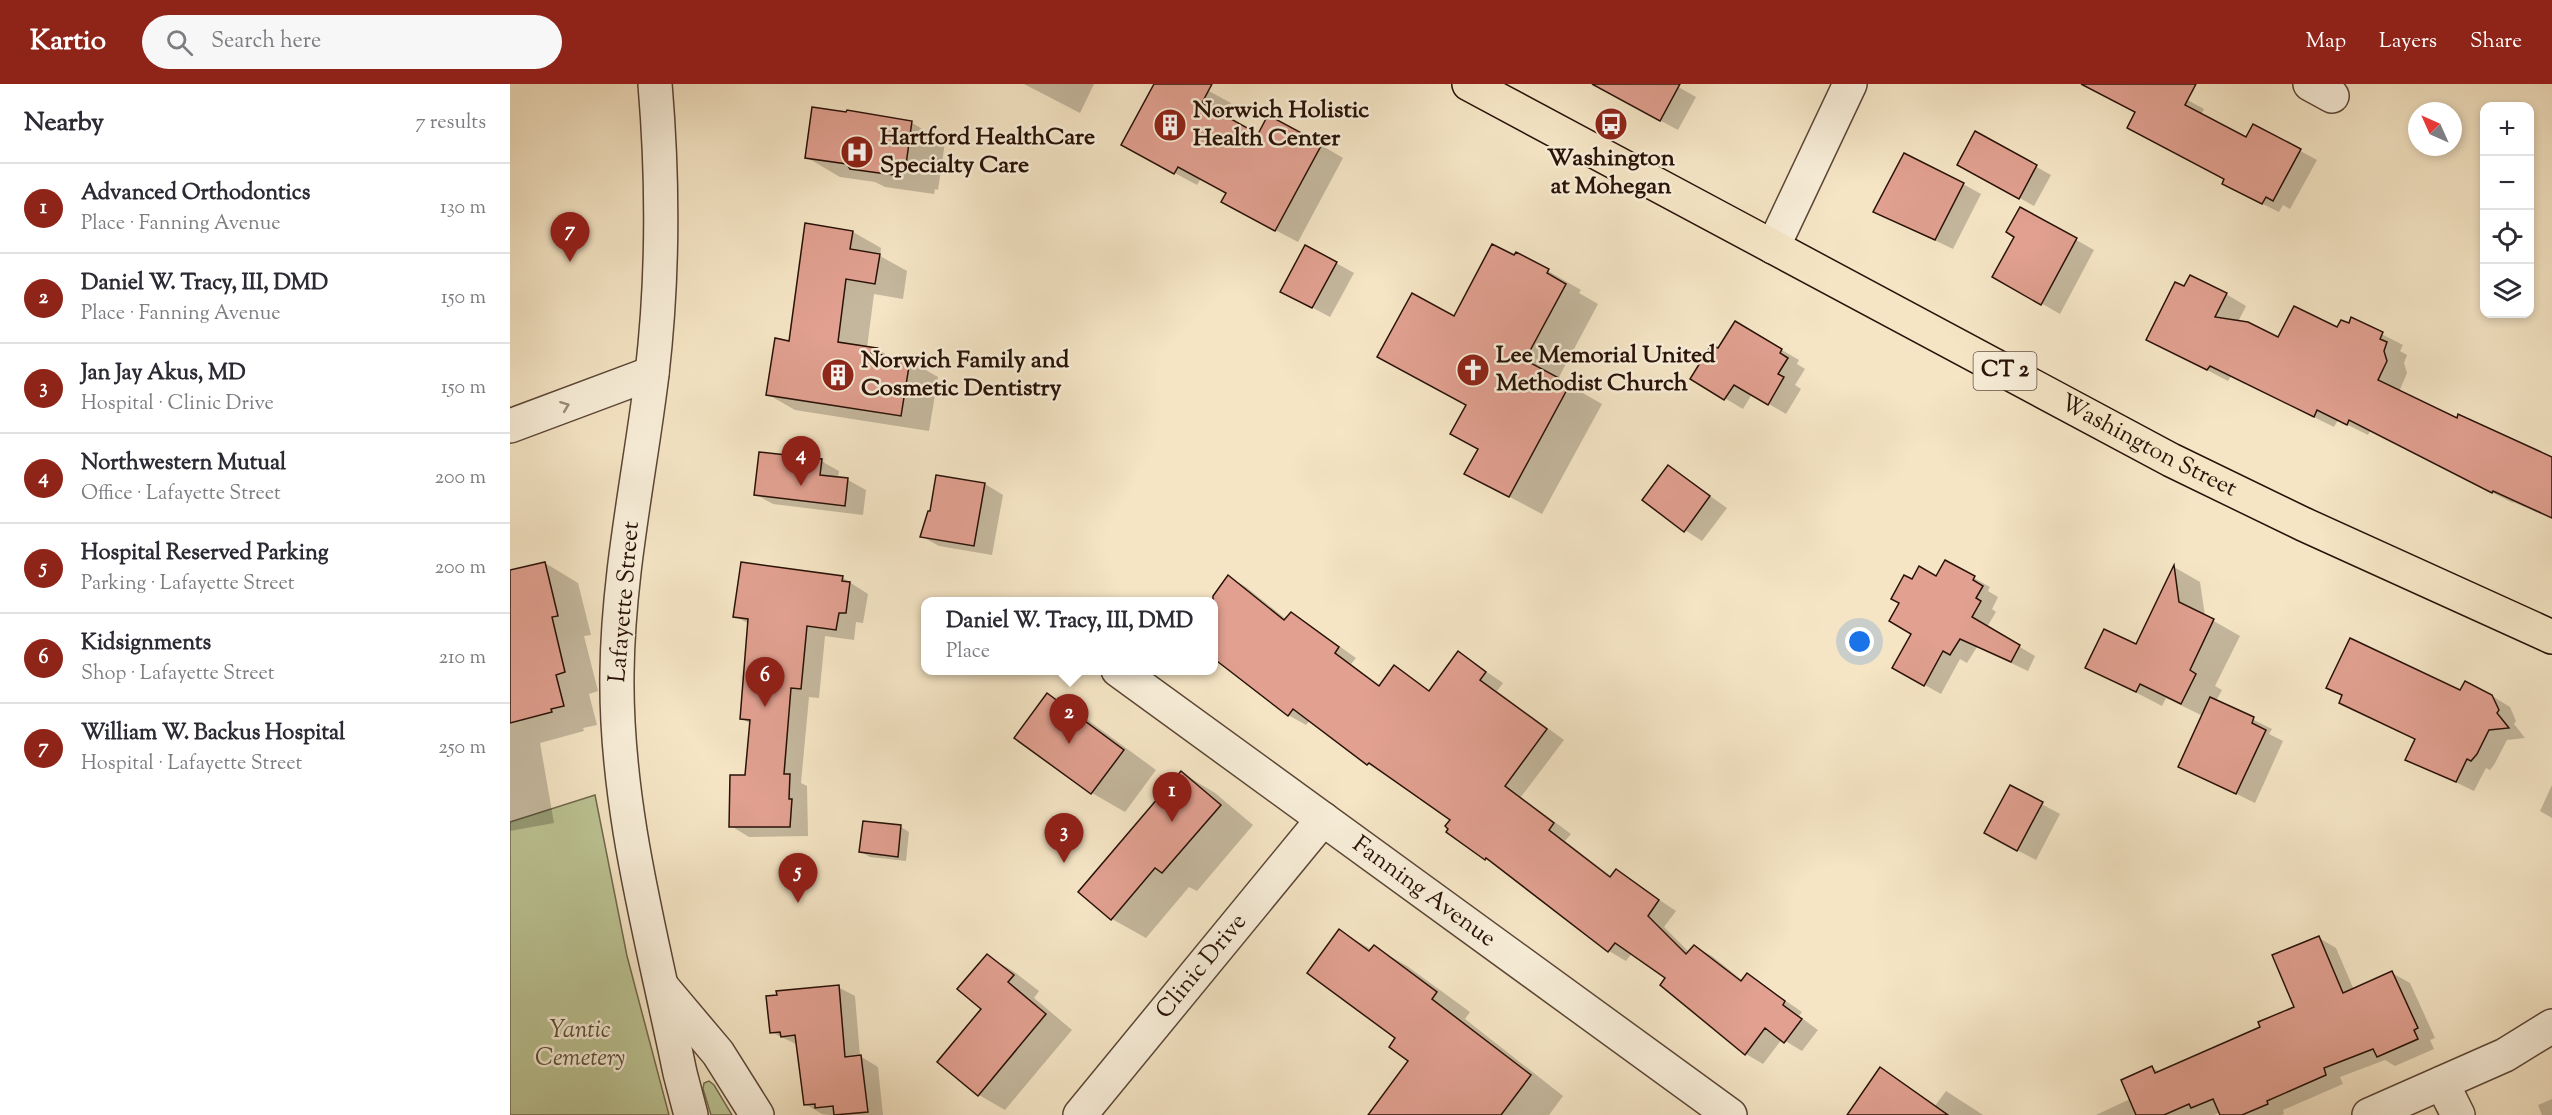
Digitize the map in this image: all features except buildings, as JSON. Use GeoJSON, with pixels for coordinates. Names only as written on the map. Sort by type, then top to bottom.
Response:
{"type":"FeatureCollection","features":[{"type":"Feature","properties":{"kind":"highway","name":"Washington Street"},"geometry":{"type":"LineString","coordinates":[[1469,84],[2206,477],[2552,637]]}},
{"type":"Feature","properties":{"kind":"street","name":"Lafayette Street"},"geometry":{"type":"LineString","coordinates":[[655,84],[659,210],[657,292],[652,374],[622,595],[617,708],[627,808],[691,1115]]}},
{"type":"Feature","properties":{"kind":"street"},"geometry":{"type":"LineString","coordinates":[[1773,247],[1850,84]]}},
{"type":"Feature","properties":{"kind":"street"},"geometry":{"type":"LineString","coordinates":[[510,426],[652,374]]}},
{"type":"Feature","properties":{"kind":"street","name":"Fanning Avenue"},"geometry":{"type":"LineString","coordinates":[[1125,675],[1730,1115]]}},
{"type":"Feature","properties":{"kind":"street","name":"Clinic Drive"},"geometry":{"type":"LineString","coordinates":[[1080,1115],[1323,819]]}},
{"type":"Feature","properties":{"kind":"street"},"geometry":{"type":"LineString","coordinates":[[663,988],[718,1053],[757,1115]]}},
{"type":"Feature","properties":{"kind":"street"},"geometry":{"type":"LineString","coordinates":[[2369,1115],[2522,1047],[2552,1026]]}},
{"type":"Feature","properties":{"kind":"street"},"geometry":{"type":"LineString","coordinates":[[2442,1083],[2458,1115]]}},
{"type":"Feature","properties":{"kind":"green space","name":"Yantic Cemetery"},"geometry":{"type":"Polygon","coordinates":[[[595,795],[627,956],[669,1115],[510,1115],[510,822],[595,795]]]}},
{"type":"Feature","properties":{"kind":"green space"},"geometry":{"type":"Polygon","coordinates":[[[709,1081],[714,1085],[732,1115],[711,1115],[703,1089],[704,1083],[709,1081]]]}},
{"type":"Feature","properties":{"kind":"place","name":"Washington at Mohegan"},"geometry":{"type":"Point","coordinates":[1611,124]}},
{"type":"Feature","properties":{"kind":"place","name":"Norwich Holistic Health Center"},"geometry":{"type":"Point","coordinates":[1170,125]}},
{"type":"Feature","properties":{"kind":"place","name":"Hartford HealthCare Specialty Care"},"geometry":{"type":"Point","coordinates":[857,152]}},
{"type":"Feature","properties":{"kind":"place","name":"William W. Backus Hospital"},"geometry":{"type":"Point","coordinates":[570,262]}},
{"type":"Feature","properties":{"kind":"place","name":"Lee Memorial United Methodist Church"},"geometry":{"type":"Point","coordinates":[1473,370]}},
{"type":"Feature","properties":{"kind":"place","name":"Norwich Family and Cosmetic Dentistry"},"geometry":{"type":"Point","coordinates":[838,375]}},
{"type":"Feature","properties":{"kind":"place","name":"Northwestern Mutual"},"geometry":{"type":"Point","coordinates":[801,486]}},
{"type":"Feature","properties":{"kind":"place","name":"Kidsignments"},"geometry":{"type":"Point","coordinates":[765,707]}},
{"type":"Feature","properties":{"kind":"place","name":"Daniel W. Tracy, III, DMD"},"geometry":{"type":"Point","coordinates":[1069,744]}},
{"type":"Feature","properties":{"kind":"place","name":"Advanced Orthodontics"},"geometry":{"type":"Point","coordinates":[1172,822]}},
{"type":"Feature","properties":{"kind":"place","name":"Jan Jay Akus, MD"},"geometry":{"type":"Point","coordinates":[1064,863]}},
{"type":"Feature","properties":{"kind":"place","name":"Hospital Reserved Parking"},"geometry":{"type":"Point","coordinates":[798,903]}}]}
